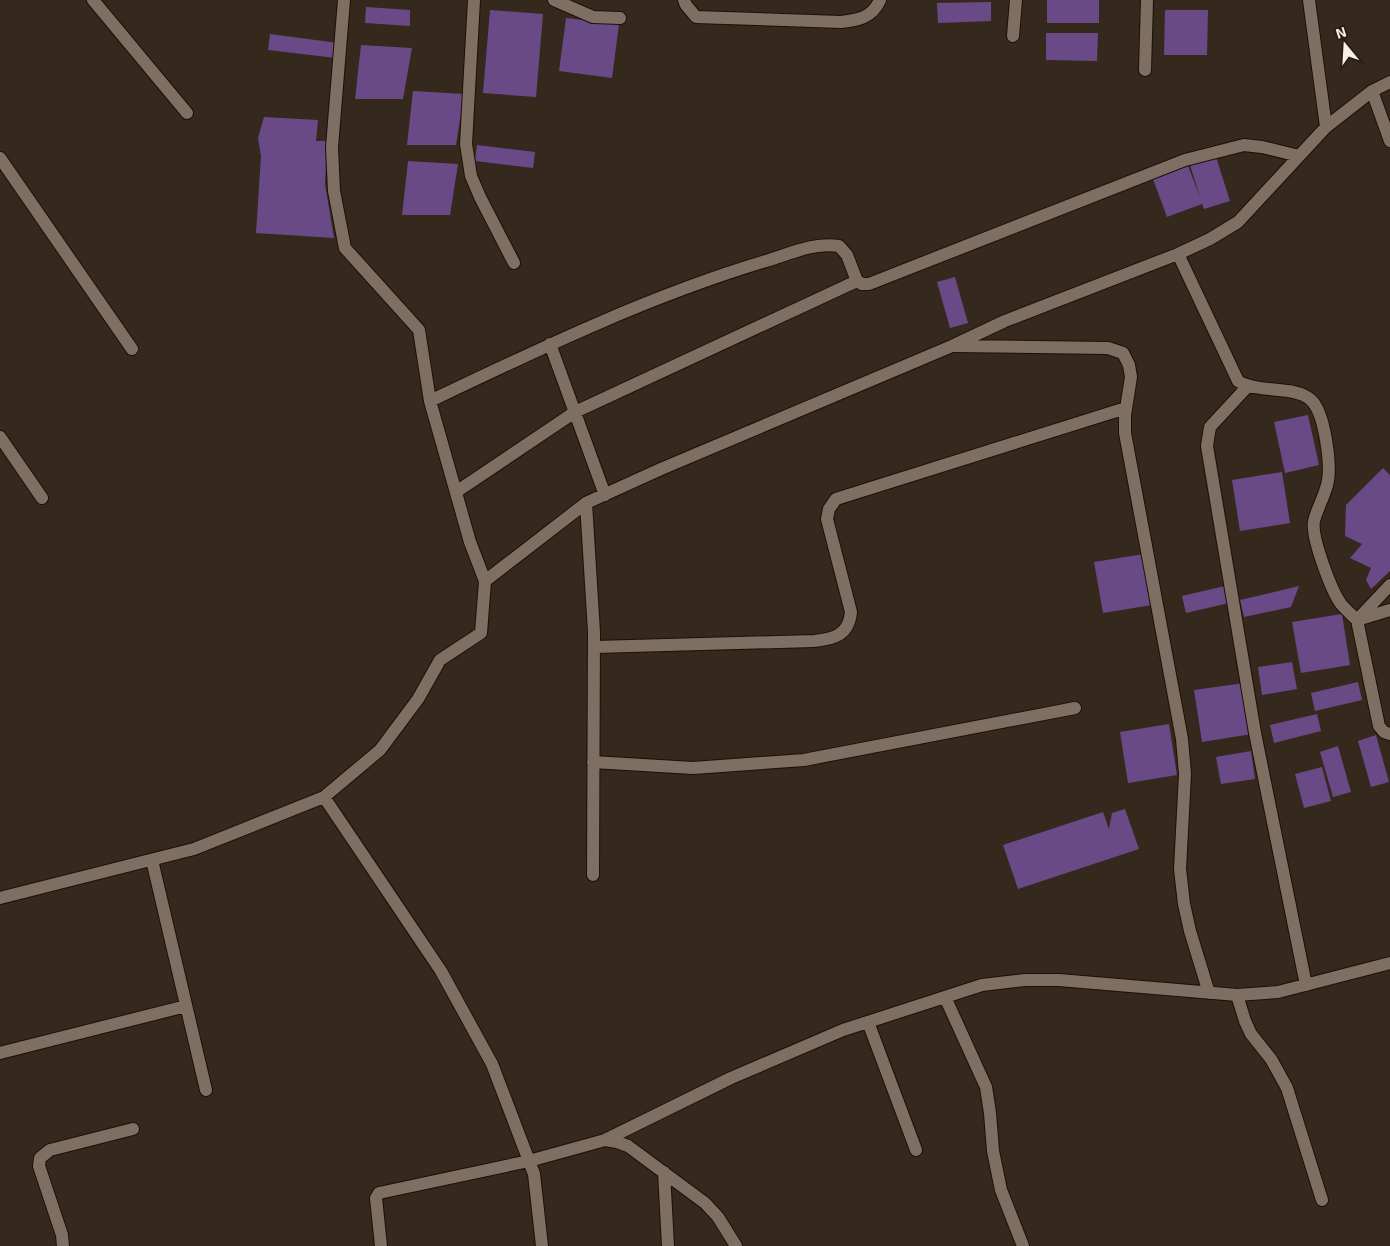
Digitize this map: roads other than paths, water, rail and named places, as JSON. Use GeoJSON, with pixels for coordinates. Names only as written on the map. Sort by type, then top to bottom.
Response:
{"type":"FeatureCollection","features":[{"type":"Feature","properties":{"kind":"street"},"geometry":{"type":"LineString","coordinates":[[93,0],[187,113]]}},
{"type":"Feature","properties":{"kind":"street"},"geometry":{"type":"LineString","coordinates":[[0,898],[194,850],[324,797],[380,750],[418,699],[440,660],[481,633],[485,581],[470,542],[430,401],[419,330],[345,248],[334,191],[332,147],[344,0]]}},
{"type":"Feature","properties":{"kind":"street"},"geometry":{"type":"LineString","coordinates":[[474,0],[466,144],[472,176],[480,197],[514,263]]}},
{"type":"Feature","properties":{"kind":"street"},"geometry":{"type":"LineString","coordinates":[[554,0],[593,17],[620,18]]}},
{"type":"Feature","properties":{"kind":"street"},"geometry":{"type":"LineString","coordinates":[[684,0],[696,17],[840,22],[861,19],[871,12],[880,0]]}},
{"type":"Feature","properties":{"kind":"street"},"geometry":{"type":"LineString","coordinates":[[1013,36],[1016,0]]}},
{"type":"Feature","properties":{"kind":"street"},"geometry":{"type":"LineString","coordinates":[[1145,70],[1147,0]]}},
{"type":"Feature","properties":{"kind":"street"},"geometry":{"type":"LineString","coordinates":[[1309,0],[1326,127]]}},
{"type":"Feature","properties":{"kind":"street"},"geometry":{"type":"LineString","coordinates":[[485,581],[586,503],[1006,321],[1210,240],[1238,222],[1326,127],[1372,90],[1390,82]]}},
{"type":"Feature","properties":{"kind":"street"},"geometry":{"type":"LineString","coordinates":[[1372,90],[1390,141]]}},
{"type":"Feature","properties":{"kind":"street"},"geometry":{"type":"LineString","coordinates":[[456,492],[575,412],[857,282],[869,284],[1185,160],[1218,150],[1244,145],[1262,147],[1299,156]]}},
{"type":"Feature","properties":{"kind":"street"},"geometry":{"type":"LineString","coordinates":[[0,158],[132,349]]}},
{"type":"Feature","properties":{"kind":"street"},"geometry":{"type":"LineString","coordinates":[[430,401],[550,344],[722,274],[811,248],[829,244],[839,246],[846,255],[857,282]]}},
{"type":"Feature","properties":{"kind":"street"},"geometry":{"type":"LineString","coordinates":[[1178,254],[1238,381],[1247,387],[1300,393],[1311,400],[1320,412],[1329,458],[1328,484],[1314,522],[1316,543],[1335,595],[1346,610],[1358,620],[1380,726],[1384,732],[1390,734]]}},
{"type":"Feature","properties":{"kind":"street"},"geometry":{"type":"LineString","coordinates":[[550,344],[605,495]]}},
{"type":"Feature","properties":{"kind":"street"},"geometry":{"type":"LineString","coordinates":[[952,346],[1108,348],[1123,353],[1129,365],[1132,377],[1126,408],[1125,433],[1182,739],[1185,774],[1180,869],[1184,904],[1190,931],[1209,993]]}},
{"type":"Feature","properties":{"kind":"street"},"geometry":{"type":"LineString","coordinates":[[1247,387],[1210,427],[1207,446],[1255,734],[1306,985]]}},
{"type":"Feature","properties":{"kind":"street"},"geometry":{"type":"LineString","coordinates":[[594,647],[828,640],[839,635],[850,623],[851,612],[827,519],[829,509],[836,499],[1126,408]]}},
{"type":"Feature","properties":{"kind":"street"},"geometry":{"type":"LineString","coordinates":[[0,437],[42,498]]}},
{"type":"Feature","properties":{"kind":"street"},"geometry":{"type":"LineString","coordinates":[[586,503],[594,647],[593,875]]}},
{"type":"Feature","properties":{"kind":"street"},"geometry":{"type":"LineString","coordinates":[[1358,620],[1390,585]]}},
{"type":"Feature","properties":{"kind":"street"},"geometry":{"type":"LineString","coordinates":[[1358,620],[1390,610]]}},
{"type":"Feature","properties":{"kind":"street"},"geometry":{"type":"LineString","coordinates":[[593,762],[694,768],[804,760],[1075,708]]}},
{"type":"Feature","properties":{"kind":"street"},"geometry":{"type":"LineString","coordinates":[[324,797],[441,971],[492,1064],[534,1174],[542,1246]]}},
{"type":"Feature","properties":{"kind":"street"},"geometry":{"type":"LineString","coordinates":[[152,860],[206,1090]]}},
{"type":"Feature","properties":{"kind":"street"},"geometry":{"type":"LineString","coordinates":[[381,1246],[376,1198],[379,1194],[529,1161],[605,1140],[731,1078],[843,1030],[982,985],[1025,980],[1059,980],[1237,995],[1278,992],[1390,963]]}},
{"type":"Feature","properties":{"kind":"street"},"geometry":{"type":"LineString","coordinates":[[1237,995],[1251,1034],[1272,1059],[1287,1088],[1322,1200]]}},
{"type":"Feature","properties":{"kind":"street"},"geometry":{"type":"LineString","coordinates":[[945,997],[986,1087],[993,1151],[1001,1190],[1023,1246]]}},
{"type":"Feature","properties":{"kind":"street"},"geometry":{"type":"LineString","coordinates":[[0,1053],[186,1006]]}},
{"type":"Feature","properties":{"kind":"street"},"geometry":{"type":"LineString","coordinates":[[868,1022],[916,1150]]}},
{"type":"Feature","properties":{"kind":"street"},"geometry":{"type":"LineString","coordinates":[[63,1246],[62,1235],[39,1166],[40,1158],[50,1150],[133,1129]]}},
{"type":"Feature","properties":{"kind":"street"},"geometry":{"type":"LineString","coordinates":[[605,1140],[628,1146],[705,1203],[718,1217],[736,1246]]}},
{"type":"Feature","properties":{"kind":"street"},"geometry":{"type":"LineString","coordinates":[[664,1172],[668,1246]]}}]}
